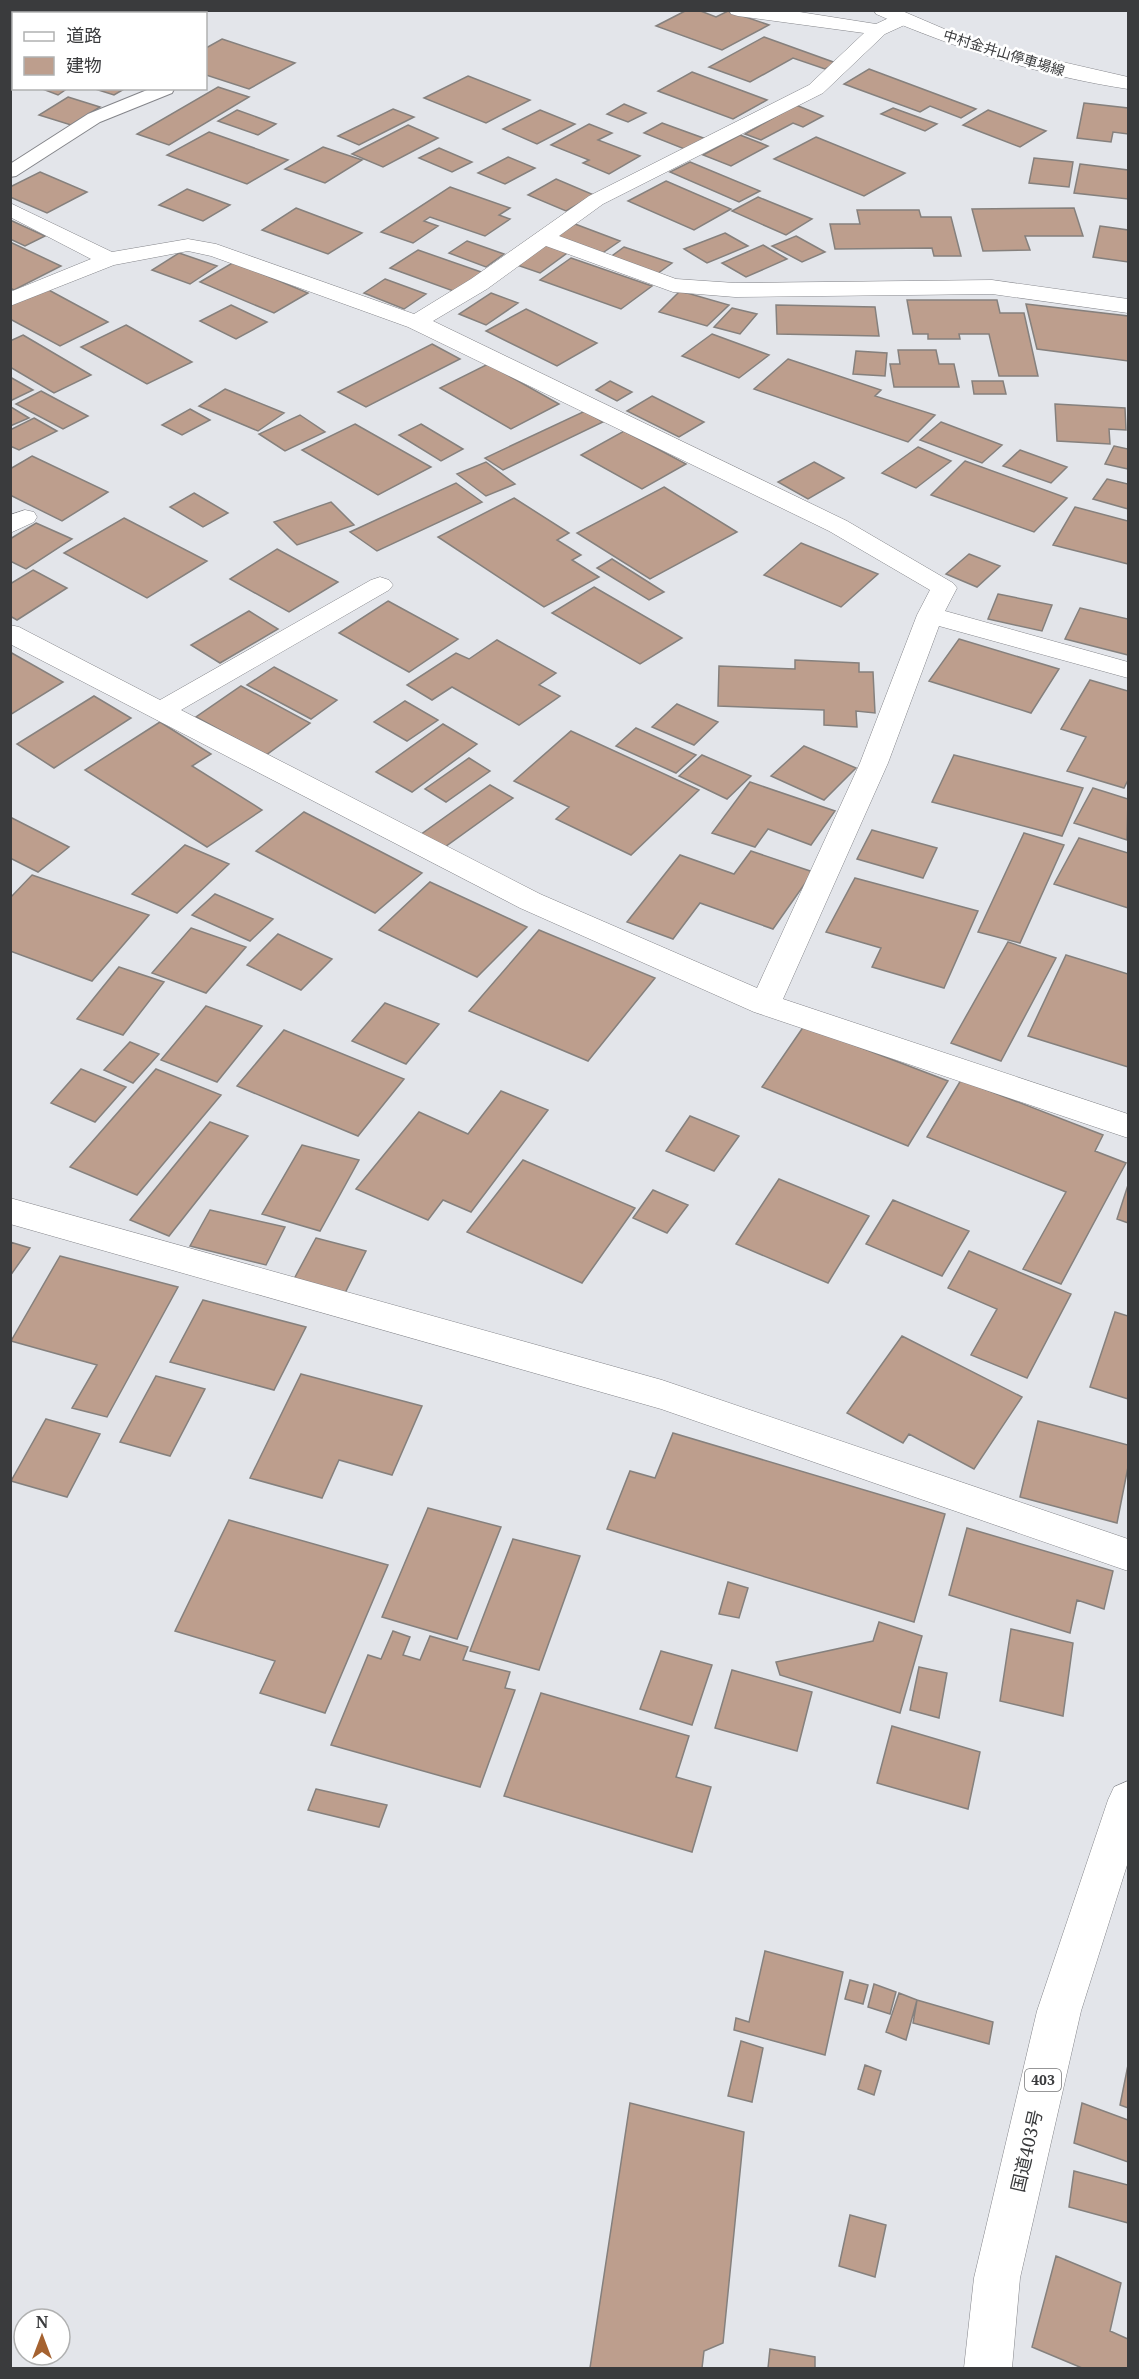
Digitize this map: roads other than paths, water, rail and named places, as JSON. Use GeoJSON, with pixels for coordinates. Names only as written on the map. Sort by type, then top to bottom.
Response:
{"type":"FeatureCollection","features":[{"type":"Feature","properties":{"kind":"main road","name":"中村金井山停車場線"},"geometry":{"type":"LineString","coordinates":[[738,10],[826,21],[888,20],[1063,72],[1128,82]]}},
{"type":"Feature","properties":{"kind":"main road"},"geometry":{"type":"LineString","coordinates":[[416,322],[479,284],[596,200],[816,89],[888,20]]}},
{"type":"Feature","properties":{"kind":"main road"},"geometry":{"type":"LineString","coordinates":[[10,209],[109,259]]}},
{"type":"Feature","properties":{"kind":"main road"},"geometry":{"type":"LineString","coordinates":[[542,237],[673,285],[735,290],[992,287],[1128,306]]}},
{"type":"Feature","properties":{"kind":"main road"},"geometry":{"type":"LineString","coordinates":[[10,300],[109,259],[188,246],[216,250],[416,322],[838,526],[944,588],[930,615],[874,763],[765,1004]]}},
{"type":"Feature","properties":{"kind":"main road"},"geometry":{"type":"LineString","coordinates":[[162,710],[380,585]]}},
{"type":"Feature","properties":{"kind":"main road"},"geometry":{"type":"LineString","coordinates":[[930,615],[1128,670]]}},
{"type":"Feature","properties":{"kind":"main road"},"geometry":{"type":"LineString","coordinates":[[10,633],[530,901],[765,1004],[1128,1126]]}},
{"type":"Feature","properties":{"kind":"main road"},"geometry":{"type":"LineString","coordinates":[[10,1211],[662,1395],[1128,1555]]}},
{"type":"Feature","properties":{"kind":"main road","name":"国道403号"},"geometry":{"type":"LineString","coordinates":[[988,2368],[997,2278],[1059,2011],[1128,1800]]}},
{"type":"Feature","properties":{"kind":"lane"},"geometry":{"type":"LineString","coordinates":[[10,172],[94,118],[161,90]]}}]}
